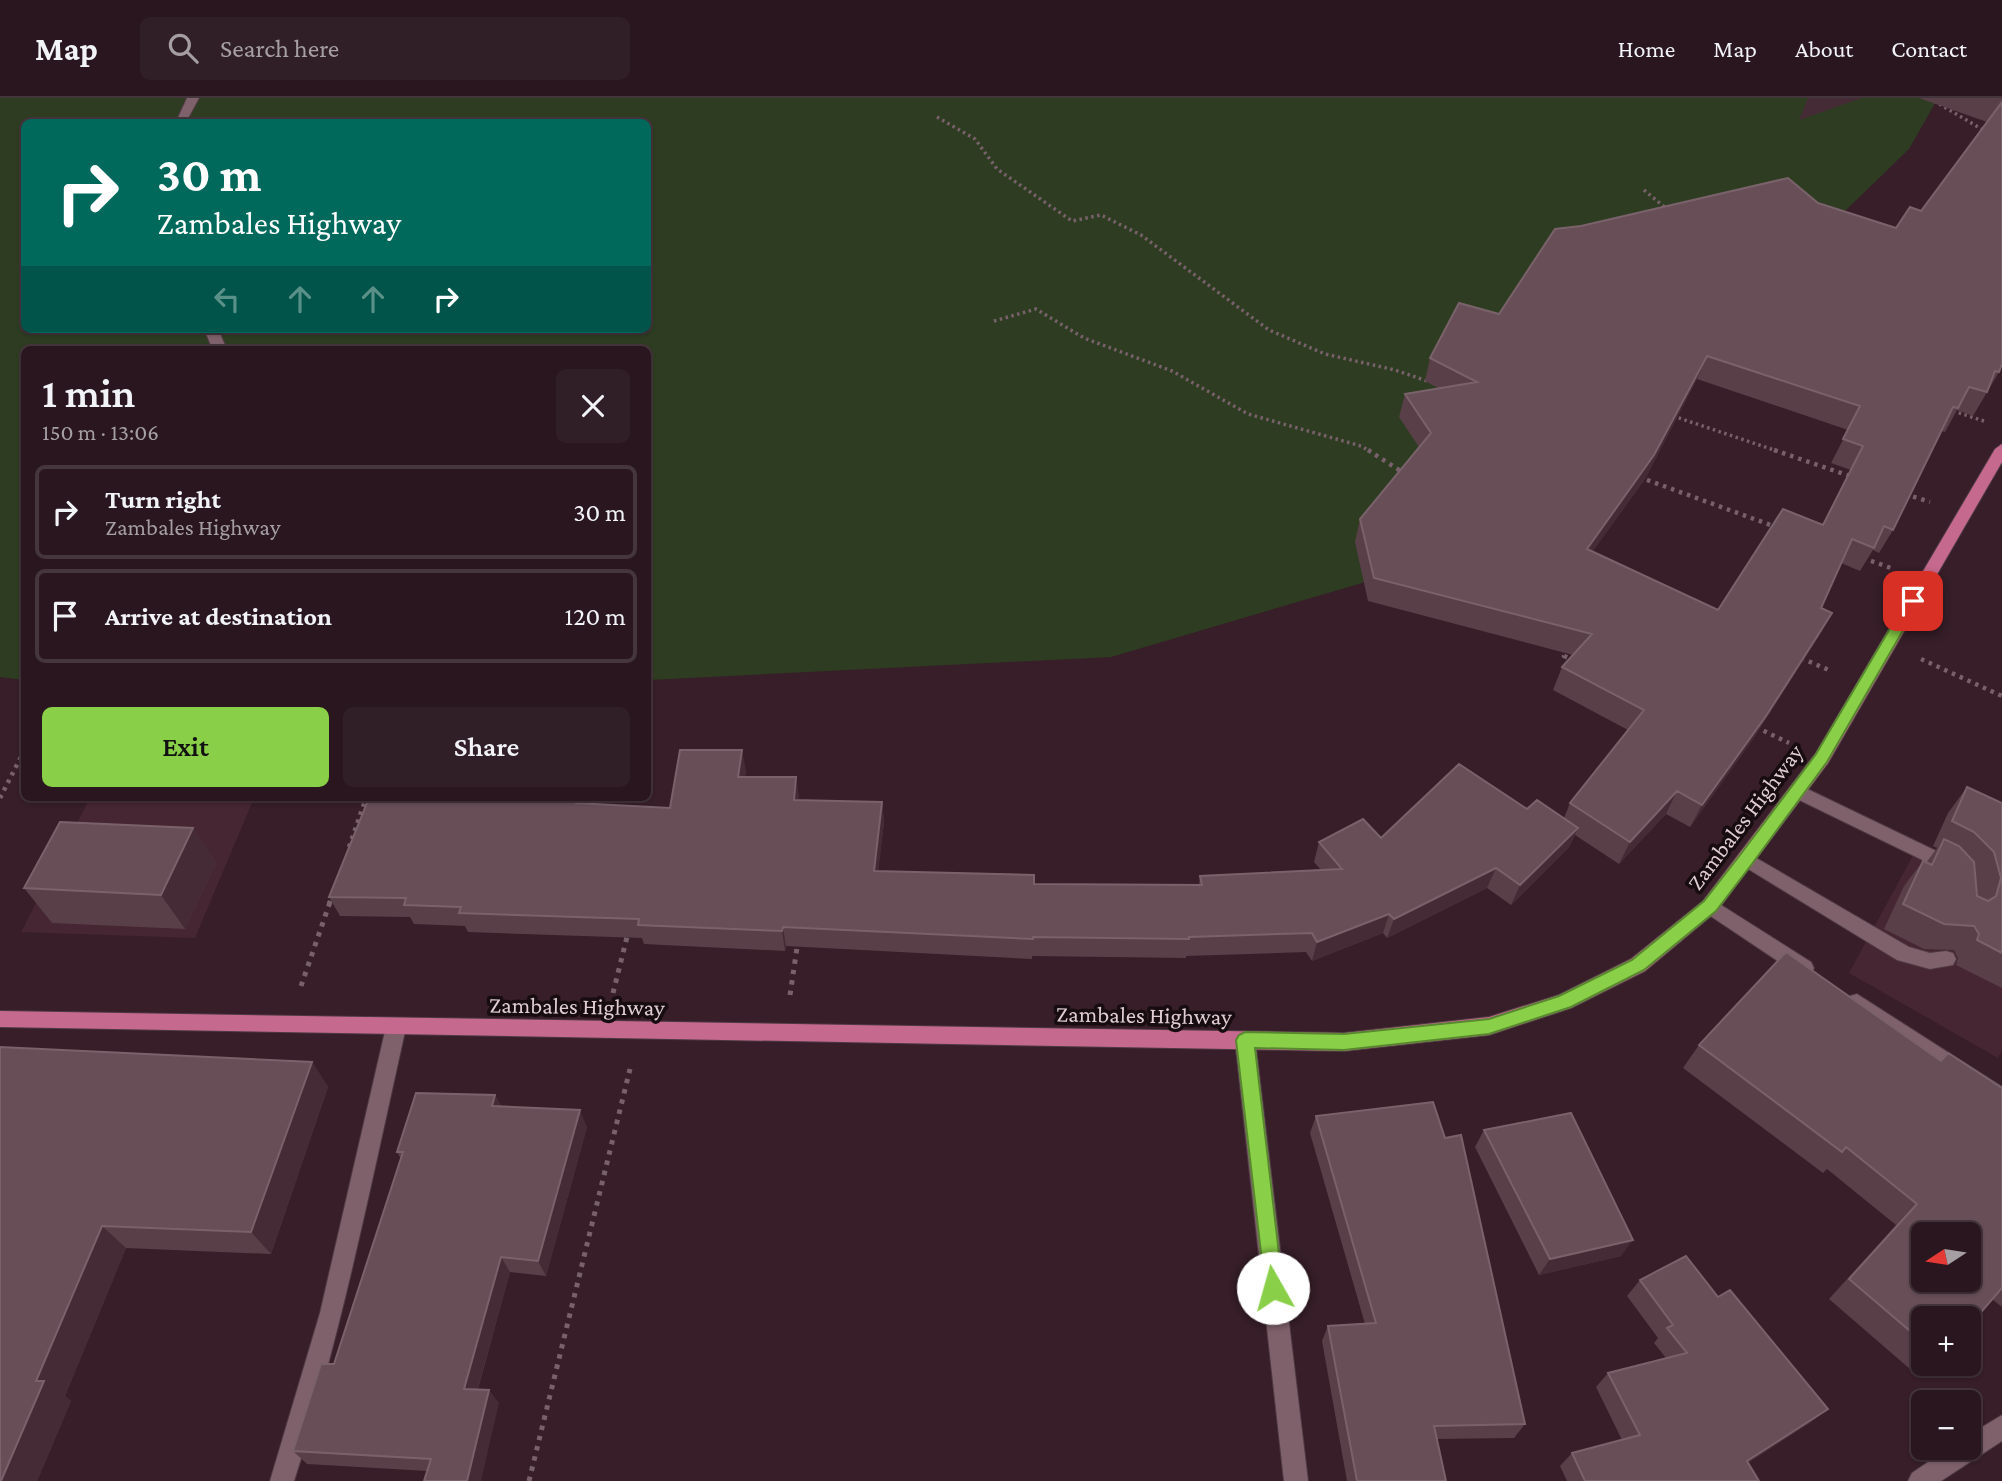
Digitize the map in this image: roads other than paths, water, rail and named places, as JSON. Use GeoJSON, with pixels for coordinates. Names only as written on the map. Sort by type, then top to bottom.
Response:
{"type":"FeatureCollection","features":[{"type":"Feature","properties":{"kind":"main road","name":"Zambales Highway"},"geometry":{"type":"LineString","coordinates":[[0,1019],[1344,1042],[1489,1026],[1564,1002],[1638,965],[1710,906],[1822,758],[2002,449]]}},
{"type":"Feature","properties":{"kind":"street"},"geometry":{"type":"LineString","coordinates":[[182,119],[193,98]]}},
{"type":"Feature","properties":{"kind":"street"},"geometry":{"type":"LineString","coordinates":[[1797,791],[1947,864],[1963,875]]}},
{"type":"Feature","properties":{"kind":"street"},"geometry":{"type":"LineString","coordinates":[[1746,859],[1904,954],[1930,961],[1946,959]]}},
{"type":"Feature","properties":{"kind":"street"},"geometry":{"type":"LineString","coordinates":[[1710,906],[1815,975]]}},
{"type":"Feature","properties":{"kind":"street"},"geometry":{"type":"LineString","coordinates":[[1838,990],[2002,1098]]}},
{"type":"Feature","properties":{"kind":"street"},"geometry":{"type":"LineString","coordinates":[[282,1481],[305,1416],[322,1349],[396,1027]]}},
{"type":"Feature","properties":{"kind":"street"},"geometry":{"type":"LineString","coordinates":[[1245,1040],[1296,1481]]}},
{"type":"Feature","properties":{"kind":"street"},"geometry":{"type":"LineString","coordinates":[[1920,1481],[2002,1427]]}}]}
